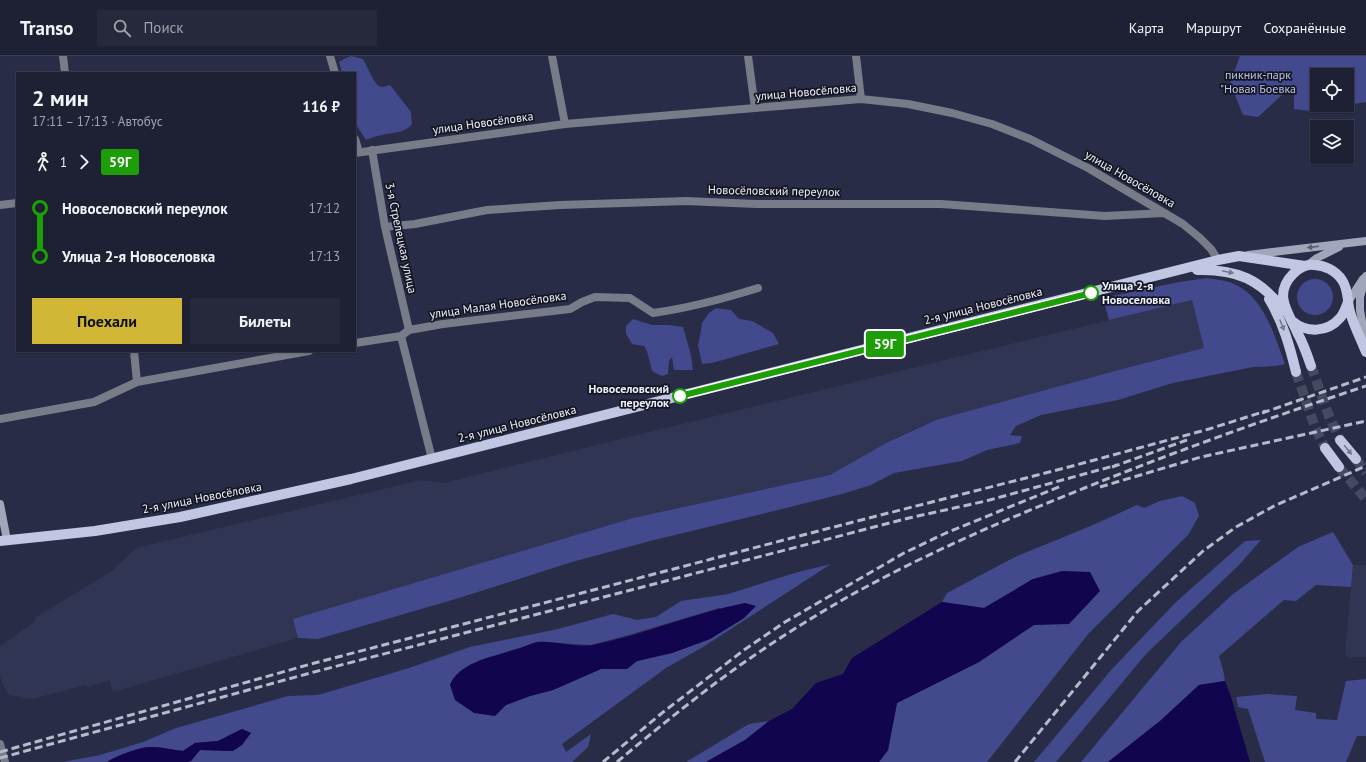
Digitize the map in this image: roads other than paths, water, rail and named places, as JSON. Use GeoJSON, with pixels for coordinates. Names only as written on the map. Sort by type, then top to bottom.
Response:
{"type":"FeatureCollection","features":[{"type":"Feature","properties":{"kind":"main road","name":"2-я улица Новосёловка"},"geometry":{"type":"LineString","coordinates":[[3,541],[95,531],[180,517],[351,480],[1218,260],[1239,256],[1366,241]]}},
{"type":"Feature","properties":{"kind":"main road"},"geometry":{"type":"LineString","coordinates":[[1311,366],[1284,305],[1283,294],[1285,285],[1289,278],[1297,270],[1327,252],[1351,242]]}},
{"type":"Feature","properties":{"kind":"main road","name":"2-я улица Новосёловка"},"geometry":{"type":"LineString","coordinates":[[1239,256],[1307,265]]}},
{"type":"Feature","properties":{"kind":"main road"},"geometry":{"type":"LineString","coordinates":[[1307,265],[1325,266],[1334,271],[1342,280],[1347,290],[1350,312],[1366,352]]}},
{"type":"Feature","properties":{"kind":"main road","name":"2-я улица Новосёловка"},"geometry":{"type":"LineString","coordinates":[[1175,271],[1215,269],[1242,275],[1268,292],[1290,317]]}},
{"type":"Feature","properties":{"kind":"main road"},"geometry":{"type":"LineString","coordinates":[[1290,317],[1304,328],[1315,330],[1324,329],[1333,325],[1340,318],[1351,295],[1366,275]]}},
{"type":"Feature","properties":{"kind":"main road"},"geometry":{"type":"LineString","coordinates":[[1366,275],[1360,297],[1360,310],[1366,343]]}},
{"type":"Feature","properties":{"kind":"main road"},"geometry":{"type":"LineString","coordinates":[[1253,282],[1267,296],[1276,310],[1289,344],[1296,372]]}},
{"type":"Feature","properties":{"kind":"main road"},"geometry":{"type":"LineString","coordinates":[[1340,440],[1356,459]]}},
{"type":"Feature","properties":{"kind":"main road"},"geometry":{"type":"LineString","coordinates":[[1325,448],[1339,467]]}},
{"type":"Feature","properties":{"kind":"main road"},"geometry":{"type":"LineString","coordinates":[[0,504],[3,541]]}},
{"type":"Feature","properties":{"kind":"street"},"geometry":{"type":"LineString","coordinates":[[63,56],[65,72]]}},
{"type":"Feature","properties":{"kind":"street"},"geometry":{"type":"LineString","coordinates":[[330,56],[335,72]]}},
{"type":"Feature","properties":{"kind":"street"},"geometry":{"type":"LineString","coordinates":[[552,56],[566,124]]}},
{"type":"Feature","properties":{"kind":"street"},"geometry":{"type":"LineString","coordinates":[[748,56],[755,108]]}},
{"type":"Feature","properties":{"kind":"street"},"geometry":{"type":"LineString","coordinates":[[856,56],[861,99]]}},
{"type":"Feature","properties":{"kind":"street","name":"улица Новосёловка"},"geometry":{"type":"LineString","coordinates":[[357,152],[566,124],[861,99],[908,104],[998,126],[1030,138],[1088,168],[1183,224],[1211,249],[1218,260]]}},
{"type":"Feature","properties":{"kind":"street","name":"3-я Стрелецкая улица"},"geometry":{"type":"LineString","coordinates":[[372,150],[385,227],[409,330]]}},
{"type":"Feature","properties":{"kind":"street","name":"Новосёловский переулок"},"geometry":{"type":"LineString","coordinates":[[385,227],[415,224],[487,210],[560,205],[686,201],[756,204],[941,204],[1105,216],[1164,213]]}},
{"type":"Feature","properties":{"kind":"street"},"geometry":{"type":"LineString","coordinates":[[0,205],[16,203]]}},
{"type":"Feature","properties":{"kind":"street","name":"улица Малая Новосёловка"},"geometry":{"type":"LineString","coordinates":[[356,343],[401,336],[409,330],[443,324],[570,309],[595,297],[630,298],[653,313],[683,309],[758,288]]}},
{"type":"Feature","properties":{"kind":"street"},"geometry":{"type":"LineString","coordinates":[[401,336],[432,459]]}},
{"type":"Feature","properties":{"kind":"street"},"geometry":{"type":"LineString","coordinates":[[134,352],[137,382]]}},
{"type":"Feature","properties":{"kind":"street"},"geometry":{"type":"LineString","coordinates":[[0,419],[94,402],[137,382],[303,352]]}},
{"type":"Feature","properties":{"kind":"street"},"geometry":{"type":"LineString","coordinates":[[0,744],[5,762]]}},
{"type":"Feature","properties":{"kind":"tunnel"},"geometry":{"type":"LineString","coordinates":[[1311,366],[1329,416],[1340,440]]}},
{"type":"Feature","properties":{"kind":"tunnel"},"geometry":{"type":"LineString","coordinates":[[1296,372],[1315,427],[1325,448]]}},
{"type":"Feature","properties":{"kind":"tunnel"},"geometry":{"type":"LineString","coordinates":[[1356,459],[1366,473]]}},
{"type":"Feature","properties":{"kind":"tunnel"},"geometry":{"type":"LineString","coordinates":[[1339,467],[1366,499]]}},
{"type":"Feature","properties":{"kind":"railway"},"geometry":{"type":"LineString","coordinates":[[1262,413],[1366,377]]}},
{"type":"Feature","properties":{"kind":"railway"},"geometry":{"type":"LineString","coordinates":[[617,762],[664,723],[729,673],[794,629],[873,583],[933,553],[1056,499],[1226,434],[1366,386]]}},
{"type":"Feature","properties":{"kind":"railway"},"geometry":{"type":"LineString","coordinates":[[0,752],[311,664],[1065,468],[1209,429],[1266,411]]}},
{"type":"Feature","properties":{"kind":"railway"},"geometry":{"type":"LineString","coordinates":[[1100,487],[1201,457],[1366,421]]}},
{"type":"Feature","properties":{"kind":"railway"},"geometry":{"type":"LineString","coordinates":[[1112,467],[1187,440]]}},
{"type":"Feature","properties":{"kind":"railway"},"geometry":{"type":"LineString","coordinates":[[0,758],[314,672],[909,518],[986,501],[1117,465]]}},
{"type":"Feature","properties":{"kind":"railway"},"geometry":{"type":"LineString","coordinates":[[1015,762],[1138,611],[1203,551],[1236,527],[1274,506],[1366,466]]}},
{"type":"Feature","properties":{"kind":"railway"},"geometry":{"type":"LineString","coordinates":[[603,762],[662,713],[744,650],[785,622],[904,553],[946,533],[1061,486]]}},
{"type":"Feature","properties":{"kind":"place","name":"Улица 2-я Новоселовка"},"geometry":{"type":"Point","coordinates":[1091,293]}},
{"type":"Feature","properties":{"kind":"place","name":"Новоселовский переулок"},"geometry":{"type":"Point","coordinates":[680,396]}},
{"type":"Feature","properties":{"kind":"park label","name":"пикник-парк \"Новая Боевка"},"geometry":{"type":"Point","coordinates":[1258,82]}}]}
